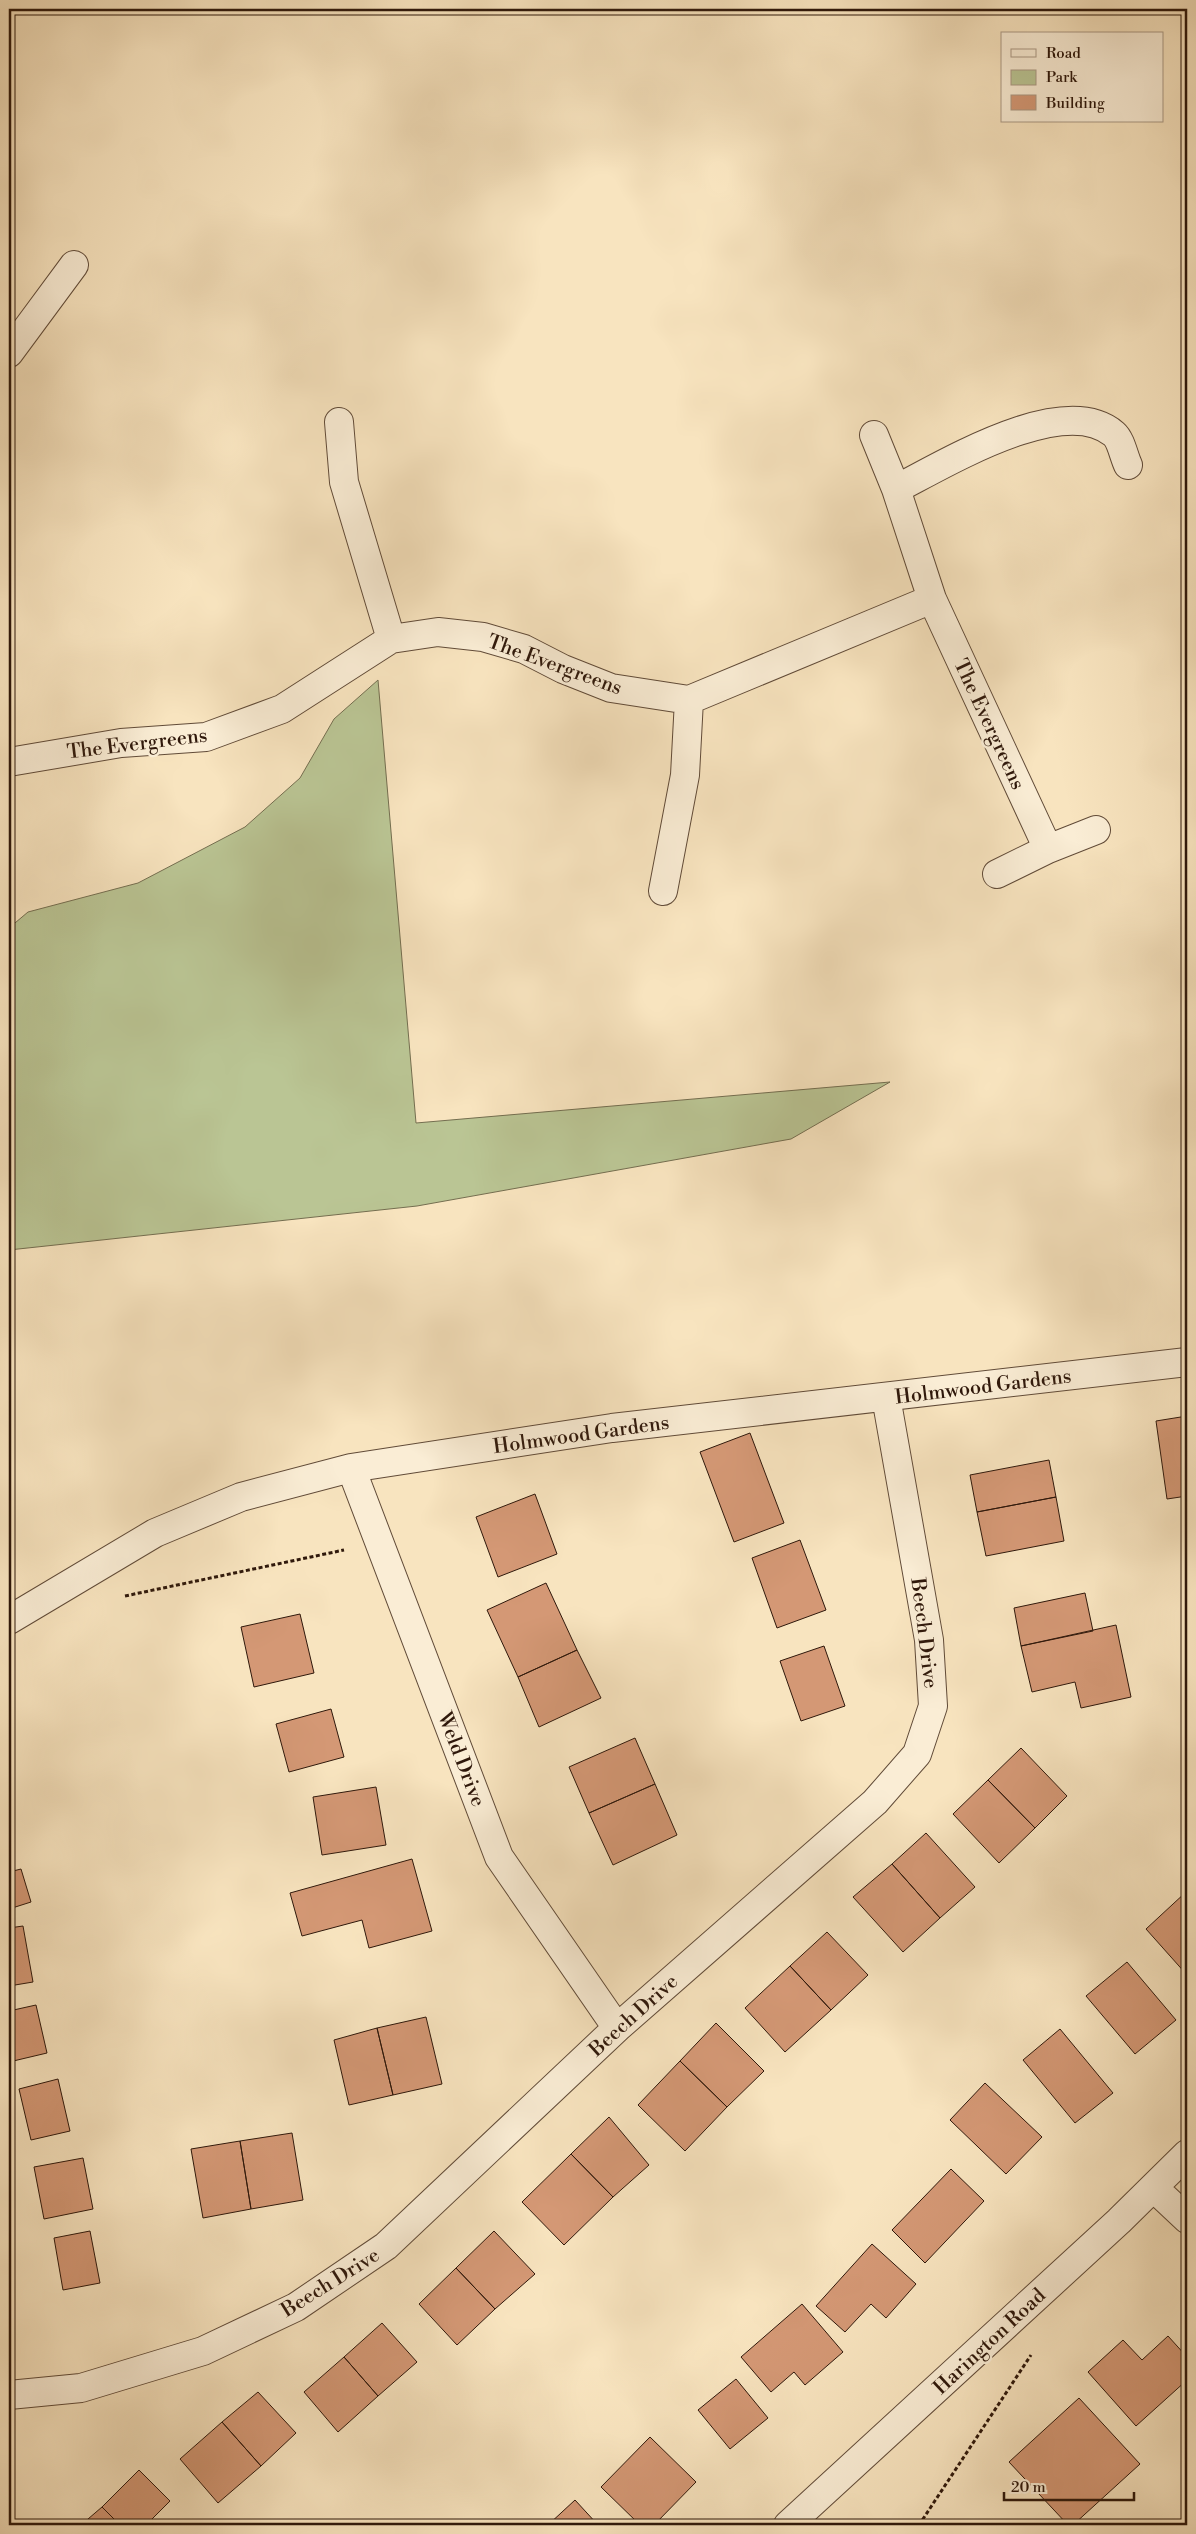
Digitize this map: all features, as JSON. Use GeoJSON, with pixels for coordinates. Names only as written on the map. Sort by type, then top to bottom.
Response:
{"type":"FeatureCollection","features":[{"type":"Feature","properties":{"kind":"street"},"geometry":{"type":"LineString","coordinates":[[9,353],[74,265]]}},
{"type":"Feature","properties":{"kind":"street"},"geometry":{"type":"LineString","coordinates":[[896,489],[961,456],[1028,426],[1062,420],[1100,426],[1116,435],[1128,465]]}},
{"type":"Feature","properties":{"kind":"street"},"geometry":{"type":"LineString","coordinates":[[339,422],[344,482],[391,639]]}},
{"type":"Feature","properties":{"kind":"street","name":"The Evergreens"},"geometry":{"type":"LineString","coordinates":[[874,435],[896,489],[932,599],[1048,849]]}},
{"type":"Feature","properties":{"kind":"street"},"geometry":{"type":"LineString","coordinates":[[664,891],[685,775],[689,700],[932,599]]}},
{"type":"Feature","properties":{"kind":"street","name":"The Evergreens"},"geometry":{"type":"LineString","coordinates":[[9,762],[121,742],[206,737],[282,709],[391,639],[438,632],[483,637],[524,649],[563,669],[611,688],[689,700]]}},
{"type":"Feature","properties":{"kind":"street"},"geometry":{"type":"LineString","coordinates":[[998,874],[1048,849],[1096,830]]}},
{"type":"Feature","properties":{"kind":"street","name":"Holmwood Gardens"},"geometry":{"type":"LineString","coordinates":[[9,1620],[156,1532],[241,1497],[351,1468],[612,1428],[1187,1362]]}},
{"type":"Feature","properties":{"kind":"street","name":"Beech Drive"},"geometry":{"type":"LineString","coordinates":[[9,2395],[81,2388],[193,2354],[296,2307],[386,2246],[617,2028],[875,1802],[918,1754],[933,1706],[929,1640],[886,1397]]}},
{"type":"Feature","properties":{"kind":"street","name":"Weld Drive"},"geometry":{"type":"LineString","coordinates":[[351,1468],[499,1858],[617,2028]]}},
{"type":"Feature","properties":{"kind":"street","name":"Harington Road"},"geometry":{"type":"LineString","coordinates":[[788,2525],[1154,2188],[1187,2154]]}},
{"type":"Feature","properties":{"kind":"street"},"geometry":{"type":"LineString","coordinates":[[1154,2188],[1187,2219]]}},
{"type":"Feature","properties":{"kind":"path"},"geometry":{"type":"LineString","coordinates":[[116,1598],[379,1543]]}},
{"type":"Feature","properties":{"kind":"path"},"geometry":{"type":"LineString","coordinates":[[919,2525],[1033,2352]]}},
{"type":"Feature","properties":{"kind":"green space"},"geometry":{"type":"Polygon","coordinates":[[[378,680],[416,1123],[890,1082],[791,1139],[417,1206],[9,1250],[9,928],[28,912],[138,883],[245,827],[300,778],[334,719],[378,680]]]}},
{"type":"Feature","properties":{"kind":"building"},"geometry":{"type":"Polygon","coordinates":[[[1187,1416],[1187,1496],[1167,1499],[1156,1421],[1187,1416]]]}},
{"type":"Feature","properties":{"kind":"building"},"geometry":{"type":"Polygon","coordinates":[[[750,1433],[784,1523],[734,1542],[700,1452],[750,1433]]]}},
{"type":"Feature","properties":{"kind":"building"},"geometry":{"type":"Polygon","coordinates":[[[1049,1460],[1056,1497],[977,1512],[970,1475],[1049,1460]]]}},
{"type":"Feature","properties":{"kind":"building"},"geometry":{"type":"Polygon","coordinates":[[[535,1494],[557,1554],[498,1577],[476,1517],[535,1494]]]}},
{"type":"Feature","properties":{"kind":"building"},"geometry":{"type":"Polygon","coordinates":[[[1056,1497],[1064,1541],[986,1556],[977,1512],[1056,1497]]]}},
{"type":"Feature","properties":{"kind":"building"},"geometry":{"type":"Polygon","coordinates":[[[800,1540],[826,1610],[777,1628],[752,1558],[800,1540]]]}},
{"type":"Feature","properties":{"kind":"building"},"geometry":{"type":"Polygon","coordinates":[[[546,1583],[577,1650],[518,1677],[487,1610],[546,1583]]]}},
{"type":"Feature","properties":{"kind":"building"},"geometry":{"type":"Polygon","coordinates":[[[1085,1593],[1093,1631],[1021,1646],[1014,1608],[1085,1593]]]}},
{"type":"Feature","properties":{"kind":"building"},"geometry":{"type":"Polygon","coordinates":[[[300,1614],[314,1673],[254,1687],[241,1627],[300,1614]]]}},
{"type":"Feature","properties":{"kind":"building"},"geometry":{"type":"Polygon","coordinates":[[[1116,1625],[1131,1697],[1081,1708],[1075,1682],[1032,1692],[1021,1646],[1116,1625]]]}},
{"type":"Feature","properties":{"kind":"building"},"geometry":{"type":"Polygon","coordinates":[[[824,1646],[845,1706],[801,1721],[780,1661],[824,1646]]]}},
{"type":"Feature","properties":{"kind":"building"},"geometry":{"type":"Polygon","coordinates":[[[577,1650],[601,1698],[539,1727],[518,1677],[577,1650]]]}},
{"type":"Feature","properties":{"kind":"building"},"geometry":{"type":"Polygon","coordinates":[[[331,1709],[344,1757],[289,1772],[276,1724],[331,1709]]]}},
{"type":"Feature","properties":{"kind":"building"},"geometry":{"type":"Polygon","coordinates":[[[635,1738],[655,1784],[589,1813],[569,1767],[635,1738]]]}},
{"type":"Feature","properties":{"kind":"building"},"geometry":{"type":"Polygon","coordinates":[[[1021,1748],[1067,1796],[1035,1828],[988,1780],[1021,1748]]]}},
{"type":"Feature","properties":{"kind":"building"},"geometry":{"type":"Polygon","coordinates":[[[988,1780],[1035,1828],[999,1863],[953,1814],[988,1780]]]}},
{"type":"Feature","properties":{"kind":"building"},"geometry":{"type":"Polygon","coordinates":[[[655,1784],[677,1835],[613,1865],[589,1813],[655,1784]]]}},
{"type":"Feature","properties":{"kind":"building"},"geometry":{"type":"Polygon","coordinates":[[[376,1787],[386,1845],[322,1855],[313,1797],[376,1787]]]}},
{"type":"Feature","properties":{"kind":"building"},"geometry":{"type":"Polygon","coordinates":[[[926,1833],[975,1887],[940,1918],[892,1864],[926,1833]]]}},
{"type":"Feature","properties":{"kind":"building"},"geometry":{"type":"Polygon","coordinates":[[[412,1859],[432,1931],[369,1948],[362,1920],[302,1936],[290,1893],[412,1859]]]}},
{"type":"Feature","properties":{"kind":"building"},"geometry":{"type":"Polygon","coordinates":[[[892,1864],[940,1918],[903,1952],[853,1897],[892,1864]]]}},
{"type":"Feature","properties":{"kind":"building"},"geometry":{"type":"Polygon","coordinates":[[[21,1869],[31,1902],[9,1909],[9,1872],[21,1869]]]}},
{"type":"Feature","properties":{"kind":"building"},"geometry":{"type":"Polygon","coordinates":[[[1187,1893],[1187,1975],[1146,1929],[1187,1893]]]}},
{"type":"Feature","properties":{"kind":"building"},"geometry":{"type":"Polygon","coordinates":[[[23,1926],[33,1982],[9,1986],[9,1928],[23,1926]]]}},
{"type":"Feature","properties":{"kind":"building"},"geometry":{"type":"Polygon","coordinates":[[[827,1932],[868,1975],[831,2010],[790,1966],[827,1932]]]}},
{"type":"Feature","properties":{"kind":"building"},"geometry":{"type":"Polygon","coordinates":[[[1127,1962],[1176,2020],[1135,2054],[1086,1996],[1127,1962]]]}},
{"type":"Feature","properties":{"kind":"building"},"geometry":{"type":"Polygon","coordinates":[[[790,1966],[831,2010],[785,2052],[745,2008],[790,1966]]]}},
{"type":"Feature","properties":{"kind":"building"},"geometry":{"type":"Polygon","coordinates":[[[36,2005],[47,2053],[9,2062],[9,2011],[36,2005]]]}},
{"type":"Feature","properties":{"kind":"building"},"geometry":{"type":"Polygon","coordinates":[[[426,2017],[442,2084],[393,2095],[377,2028],[426,2017]]]}},
{"type":"Feature","properties":{"kind":"building"},"geometry":{"type":"Polygon","coordinates":[[[716,2023],[764,2071],[727,2107],[680,2061],[716,2023]]]}},
{"type":"Feature","properties":{"kind":"building"},"geometry":{"type":"Polygon","coordinates":[[[377,2028],[393,2095],[349,2105],[334,2040],[377,2028]]]}},
{"type":"Feature","properties":{"kind":"building"},"geometry":{"type":"Polygon","coordinates":[[[1060,2029],[1113,2093],[1075,2123],[1023,2060],[1060,2029]]]}},
{"type":"Feature","properties":{"kind":"building"},"geometry":{"type":"Polygon","coordinates":[[[680,2061],[727,2107],[685,2151],[638,2105],[680,2061]]]}},
{"type":"Feature","properties":{"kind":"building"},"geometry":{"type":"Polygon","coordinates":[[[58,2079],[70,2131],[31,2140],[19,2089],[58,2079]]]}},
{"type":"Feature","properties":{"kind":"building"},"geometry":{"type":"Polygon","coordinates":[[[985,2083],[1042,2137],[1006,2174],[950,2120],[985,2083]]]}},
{"type":"Feature","properties":{"kind":"building"},"geometry":{"type":"Polygon","coordinates":[[[609,2117],[649,2165],[613,2197],[571,2154],[609,2117]]]}},
{"type":"Feature","properties":{"kind":"building"},"geometry":{"type":"Polygon","coordinates":[[[292,2133],[303,2200],[251,2209],[240,2141],[292,2133]]]}},
{"type":"Feature","properties":{"kind":"building"},"geometry":{"type":"Polygon","coordinates":[[[240,2141],[251,2209],[203,2218],[191,2149],[240,2141]]]}},
{"type":"Feature","properties":{"kind":"building"},"geometry":{"type":"Polygon","coordinates":[[[571,2154],[613,2197],[564,2245],[522,2202],[571,2154]]]}},
{"type":"Feature","properties":{"kind":"building"},"geometry":{"type":"Polygon","coordinates":[[[83,2158],[93,2209],[44,2219],[34,2167],[83,2158]]]}},
{"type":"Feature","properties":{"kind":"building"},"geometry":{"type":"Polygon","coordinates":[[[951,2169],[984,2201],[925,2263],[892,2230],[951,2169]]]}},
{"type":"Feature","properties":{"kind":"building"},"geometry":{"type":"Polygon","coordinates":[[[90,2231],[100,2283],[63,2290],[54,2238],[90,2231]]]}},
{"type":"Feature","properties":{"kind":"building"},"geometry":{"type":"Polygon","coordinates":[[[494,2231],[535,2274],[495,2309],[456,2268],[494,2231]]]}},
{"type":"Feature","properties":{"kind":"building"},"geometry":{"type":"Polygon","coordinates":[[[872,2244],[916,2284],[886,2318],[871,2304],[845,2332],[816,2306],[872,2244]]]}},
{"type":"Feature","properties":{"kind":"building"},"geometry":{"type":"Polygon","coordinates":[[[456,2268],[495,2309],[457,2345],[419,2304],[456,2268]]]}},
{"type":"Feature","properties":{"kind":"building"},"geometry":{"type":"Polygon","coordinates":[[[802,2304],[843,2352],[805,2385],[794,2372],[771,2392],[741,2357],[802,2304]]]}},
{"type":"Feature","properties":{"kind":"building"},"geometry":{"type":"Polygon","coordinates":[[[382,2323],[417,2362],[378,2396],[344,2357],[382,2323]]]}},
{"type":"Feature","properties":{"kind":"building"},"geometry":{"type":"Polygon","coordinates":[[[1168,2336],[1187,2357],[1187,2380],[1136,2426],[1088,2372],[1123,2340],[1142,2360],[1168,2336]]]}},
{"type":"Feature","properties":{"kind":"building"},"geometry":{"type":"Polygon","coordinates":[[[344,2357],[378,2396],[338,2432],[304,2392],[344,2357]]]}},
{"type":"Feature","properties":{"kind":"building"},"geometry":{"type":"Polygon","coordinates":[[[736,2379],[768,2418],[730,2449],[698,2410],[736,2379]]]}},
{"type":"Feature","properties":{"kind":"building"},"geometry":{"type":"Polygon","coordinates":[[[258,2392],[296,2433],[261,2466],[222,2422],[258,2392]]]}},
{"type":"Feature","properties":{"kind":"building"},"geometry":{"type":"Polygon","coordinates":[[[1079,2398],[1140,2464],[1073,2525],[1068,2525],[1009,2462],[1079,2398]]]}},
{"type":"Feature","properties":{"kind":"building"},"geometry":{"type":"Polygon","coordinates":[[[222,2422],[261,2466],[218,2503],[180,2459],[222,2422]]]}},
{"type":"Feature","properties":{"kind":"building"},"geometry":{"type":"Polygon","coordinates":[[[650,2437],[696,2482],[654,2525],[640,2525],[601,2487],[650,2437]]]}},
{"type":"Feature","properties":{"kind":"building"},"geometry":{"type":"Polygon","coordinates":[[[139,2470],[170,2501],[146,2525],[120,2525],[102,2507],[139,2470]]]}},
{"type":"Feature","properties":{"kind":"building"},"geometry":{"type":"Polygon","coordinates":[[[575,2500],[598,2525],[548,2525],[575,2500]]]}},
{"type":"Feature","properties":{"kind":"building"},"geometry":{"type":"Polygon","coordinates":[[[102,2507],[120,2525],[81,2525],[102,2507]]]}}]}
